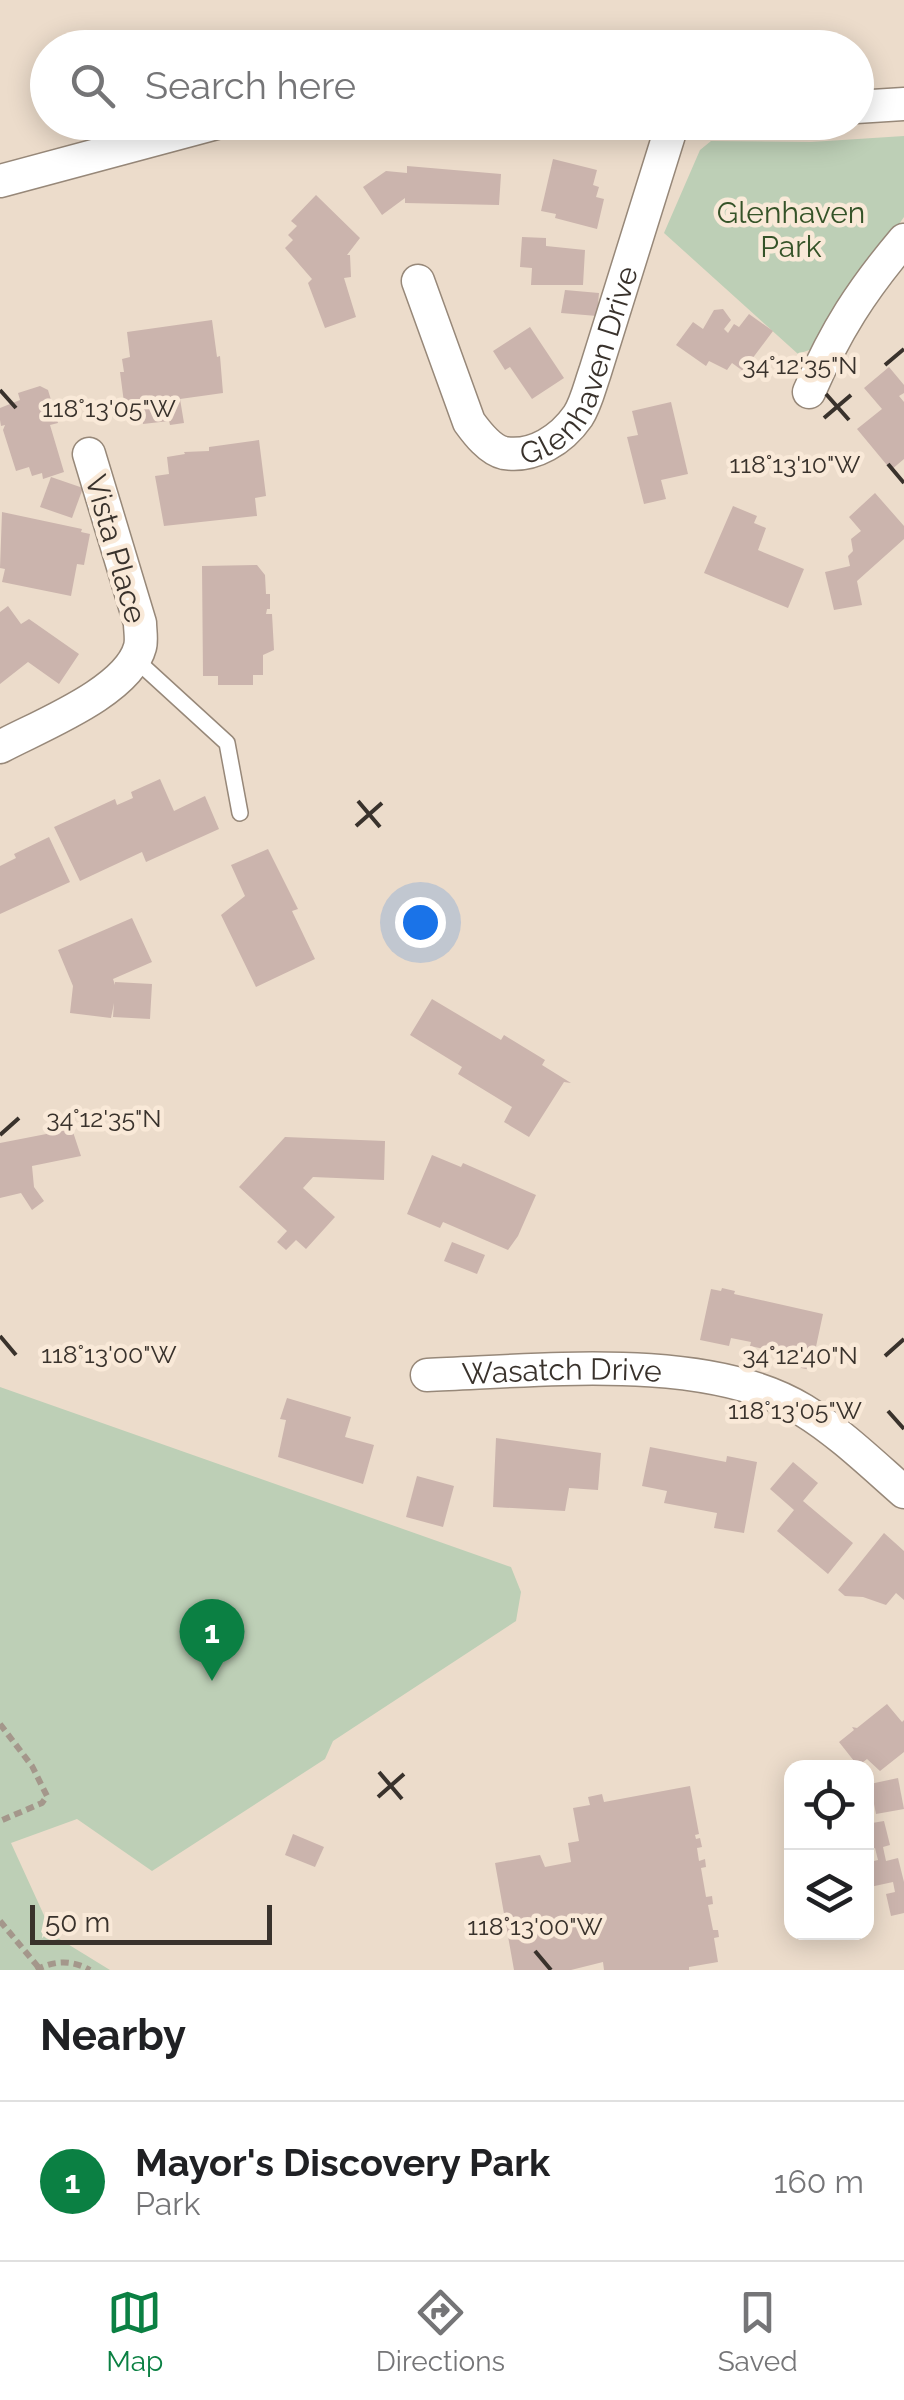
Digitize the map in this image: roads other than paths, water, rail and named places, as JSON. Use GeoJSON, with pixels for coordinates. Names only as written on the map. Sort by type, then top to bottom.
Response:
{"type":"FeatureCollection","features":[{"type":"Feature","properties":{"kind":"street"},"geometry":{"type":"LineString","coordinates":[[874,106],[904,104]]}},
{"type":"Feature","properties":{"kind":"street"},"geometry":{"type":"LineString","coordinates":[[0,180],[152,140]]}},
{"type":"Feature","properties":{"kind":"street","name":"Glenhaven Drive"},"geometry":{"type":"LineString","coordinates":[[418,282],[469,422],[482,438],[502,452],[533,452],[561,436],[580,412],[667,140]]}},
{"type":"Feature","properties":{"kind":"street"},"geometry":{"type":"LineString","coordinates":[[809,392],[833,337],[870,280],[904,240]]}},
{"type":"Feature","properties":{"kind":"street","name":"Vista Place"},"geometry":{"type":"LineString","coordinates":[[0,747],[106,690],[126,672],[140,648],[140,623],[89,454]]}},
{"type":"Feature","properties":{"kind":"street","name":"Wasatch Drive"},"geometry":{"type":"LineString","coordinates":[[427,1375],[628,1368],[762,1390],[804,1410],[904,1492]]}},
{"type":"Feature","properties":{"kind":"lane"},"geometry":{"type":"LineString","coordinates":[[134,658],[226,743],[240,813]]}},
{"type":"Feature","properties":{"kind":"place","name":"Mayor's Discovery Park"},"geometry":{"type":"Point","coordinates":[212,1681]}},
{"type":"Feature","properties":{"kind":"park label","name":"Glenhaven Park"},"geometry":{"type":"Point","coordinates":[791,229]}}]}
